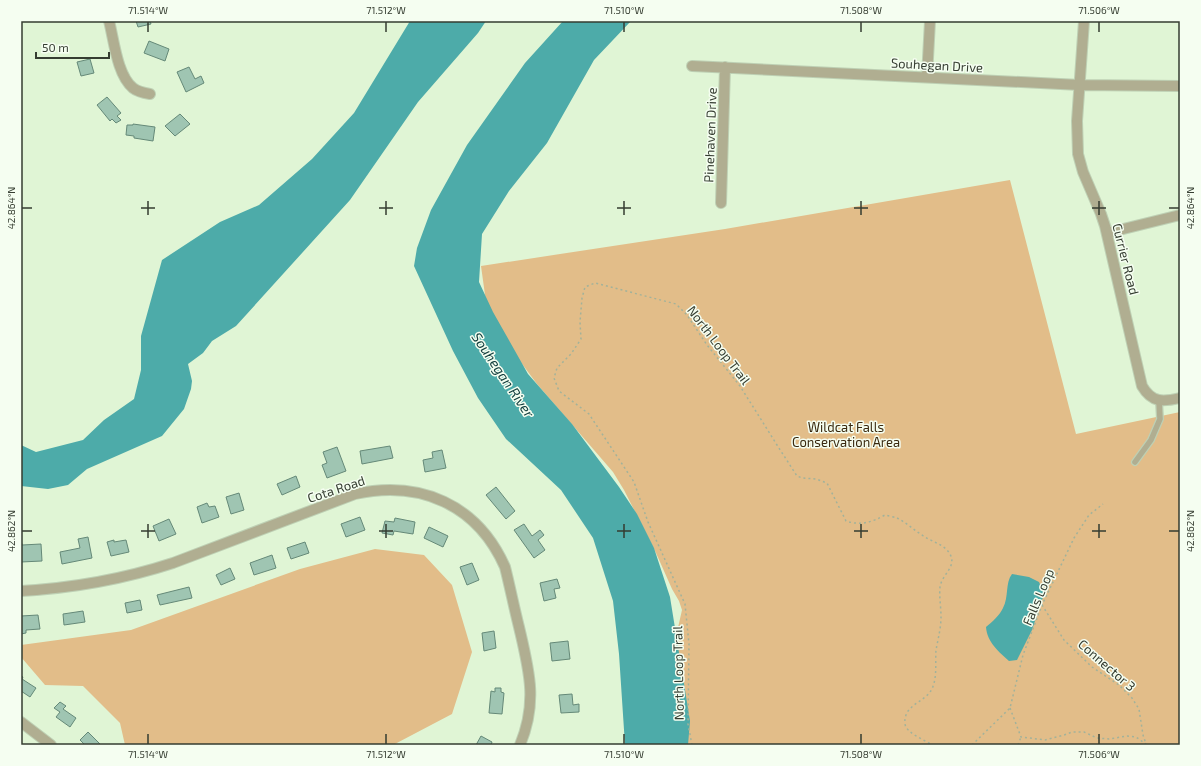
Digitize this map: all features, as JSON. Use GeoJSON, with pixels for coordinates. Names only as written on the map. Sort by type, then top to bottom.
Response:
{"type":"FeatureCollection","features":[{"type":"Feature","properties":{"kind":"street"},"geometry":{"type":"LineString","coordinates":[[109,21],[123,75],[133,88],[140,92],[150,94]]}},
{"type":"Feature","properties":{"kind":"street"},"geometry":{"type":"LineString","coordinates":[[927,77],[930,21]]}},
{"type":"Feature","properties":{"kind":"street","name":"Currier Road"},"geometry":{"type":"LineString","coordinates":[[1084,21],[1077,121],[1078,154],[1083,172],[1101,214],[1107,233],[1142,386],[1149,395],[1159,401]]}},
{"type":"Feature","properties":{"kind":"street","name":"Souhegan Drive"},"geometry":{"type":"LineString","coordinates":[[692,66],[1080,85],[1180,86]]}},
{"type":"Feature","properties":{"kind":"street","name":"Pinehaven Drive"},"geometry":{"type":"LineString","coordinates":[[721,203],[725,67]]}},
{"type":"Feature","properties":{"kind":"street"},"geometry":{"type":"LineString","coordinates":[[1107,233],[1180,216]]}},
{"type":"Feature","properties":{"kind":"street"},"geometry":{"type":"LineString","coordinates":[[1159,401],[1180,398]]}},
{"type":"Feature","properties":{"kind":"street","name":"Cota Road"},"geometry":{"type":"LineString","coordinates":[[21,590],[89,584],[146,572],[355,494],[370,491],[400,490],[431,497],[446,502],[457,509],[478,527],[498,552],[505,567],[529,668],[531,686],[531,703],[528,720],[520,745]]}},
{"type":"Feature","properties":{"kind":"street"},"geometry":{"type":"LineString","coordinates":[[21,722],[51,745]]}},
{"type":"Feature","properties":{"kind":"lane"},"geometry":{"type":"LineString","coordinates":[[1135,462],[1150,440],[1160,419],[1159,401]]}},
{"type":"Feature","properties":{"kind":"path","name":"North Loop Trail"},"geometry":{"type":"LineString","coordinates":[[692,745],[688,724],[689,644],[685,604],[648,522],[634,482],[589,414],[559,390],[554,378],[557,368],[571,354],[581,338],[580,322],[582,298],[585,287],[595,283],[676,304],[688,315],[707,345],[740,386],[797,476],[802,478],[816,478],[827,483],[846,521],[855,524],[864,524],[885,515],[896,518],[926,538],[943,547],[950,554],[952,562],[950,569],[943,577],[940,586],[941,618],[936,651],[934,680],[930,692],[909,709],[905,718],[905,726],[909,731],[932,745]]}},
{"type":"Feature","properties":{"kind":"path","name":"Falls Loop"},"geometry":{"type":"LineString","coordinates":[[1010,708],[1023,655],[1042,606],[1074,538],[1089,515],[1102,504]]}},
{"type":"Feature","properties":{"kind":"path","name":"Connector 3"},"geometry":{"type":"LineString","coordinates":[[1042,606],[1064,640],[1092,667],[1119,685],[1132,698],[1139,709],[1147,745]]}},
{"type":"Feature","properties":{"kind":"path"},"geometry":{"type":"LineString","coordinates":[[972,745],[1010,708],[1021,737],[1018,745]]}},
{"type":"Feature","properties":{"kind":"path"},"geometry":{"type":"LineString","coordinates":[[1021,737],[1045,740],[1064,736],[1072,732],[1084,732],[1097,738],[1109,739],[1128,736],[1136,737],[1147,745]]}},
{"type":"Feature","properties":{"kind":"green space","name":"Wildcat Falls Conservation Area"},"geometry":{"type":"Polygon","coordinates":[[[1010,180],[1076,434],[1180,412],[1180,745],[682,745],[676,663],[677,632],[682,610],[679,601],[624,490],[613,472],[537,384],[499,333],[486,302],[481,266],[725,229],[1010,180]]]}},
{"type":"Feature","properties":{"kind":"green space"},"geometry":{"type":"Polygon","coordinates":[[[375,549],[424,555],[452,585],[472,652],[452,714],[393,745],[125,745],[120,723],[83,686],[45,685],[21,657],[21,645],[131,630],[300,569],[375,549]]]}},
{"type":"Feature","properties":{"kind":"water"},"geometry":{"type":"Polygon","coordinates":[[[410,21],[486,21],[478,33],[418,102],[350,200],[236,326],[212,341],[203,353],[188,364],[192,381],[191,389],[184,409],[162,436],[87,469],[68,485],[48,489],[21,486],[21,445],[36,452],[83,440],[104,420],[134,399],[141,370],[141,336],[162,260],[220,222],[259,205],[312,159],[354,113],[410,21]]]}},
{"type":"Feature","properties":{"kind":"water","name":"Souhegan River"},"geometry":{"type":"Polygon","coordinates":[[[563,21],[631,21],[594,60],[547,143],[509,191],[482,234],[479,282],[493,312],[528,374],[572,424],[619,487],[637,514],[654,548],[670,597],[690,721],[688,745],[625,745],[619,654],[613,601],[593,538],[561,490],[506,439],[478,398],[453,351],[414,266],[417,248],[431,210],[467,145],[525,63],[563,21]]]}},
{"type":"Feature","properties":{"kind":"water"},"geometry":{"type":"Polygon","coordinates":[[[1012,574],[1029,577],[1039,582],[1044,594],[1032,630],[1017,660],[1009,661],[991,642],[986,627],[1002,611],[1005,604],[1008,582],[1012,574]]]}},
{"type":"Feature","properties":{"kind":"building"},"geometry":{"type":"Polygon","coordinates":[[[136,21],[150,21],[151,24],[138,27],[136,21]]]}},
{"type":"Feature","properties":{"kind":"building"},"geometry":{"type":"Polygon","coordinates":[[[149,41],[169,49],[165,61],[144,53],[149,41]]]}},
{"type":"Feature","properties":{"kind":"building"},"geometry":{"type":"Polygon","coordinates":[[[90,59],[94,73],[81,76],[77,62],[90,59]]]}},
{"type":"Feature","properties":{"kind":"building"},"geometry":{"type":"Polygon","coordinates":[[[189,67],[195,79],[201,76],[204,83],[186,92],[177,72],[189,67]]]}},
{"type":"Feature","properties":{"kind":"building"},"geometry":{"type":"Polygon","coordinates":[[[107,97],[121,113],[117,116],[121,120],[116,123],[112,119],[110,121],[97,105],[107,97]]]}},
{"type":"Feature","properties":{"kind":"building"},"geometry":{"type":"Polygon","coordinates":[[[180,114],[190,124],[175,136],[165,126],[180,114]]]}},
{"type":"Feature","properties":{"kind":"building"},"geometry":{"type":"Polygon","coordinates":[[[133,124],[155,127],[153,141],[126,135],[127,125],[133,124]]]}},
{"type":"Feature","properties":{"kind":"building"},"geometry":{"type":"Polygon","coordinates":[[[390,446],[393,458],[362,464],[360,451],[390,446]]]}},
{"type":"Feature","properties":{"kind":"building"},"geometry":{"type":"Polygon","coordinates":[[[337,447],[346,471],[327,478],[322,465],[327,463],[323,452],[337,447]]]}},
{"type":"Feature","properties":{"kind":"building"},"geometry":{"type":"Polygon","coordinates":[[[442,450],[446,468],[425,472],[423,460],[433,458],[432,452],[442,450]]]}},
{"type":"Feature","properties":{"kind":"building"},"geometry":{"type":"Polygon","coordinates":[[[296,476],[300,487],[282,495],[277,484],[296,476]]]}},
{"type":"Feature","properties":{"kind":"building"},"geometry":{"type":"Polygon","coordinates":[[[496,487],[515,511],[506,519],[486,495],[496,487]]]}},
{"type":"Feature","properties":{"kind":"building"},"geometry":{"type":"Polygon","coordinates":[[[239,493],[244,510],[231,514],[226,497],[239,493]]]}},
{"type":"Feature","properties":{"kind":"building"},"geometry":{"type":"Polygon","coordinates":[[[207,503],[209,507],[215,506],[219,517],[202,523],[197,507],[207,503]]]}},
{"type":"Feature","properties":{"kind":"building"},"geometry":{"type":"Polygon","coordinates":[[[360,517],[365,530],[346,537],[341,524],[360,517]]]}},
{"type":"Feature","properties":{"kind":"building"},"geometry":{"type":"Polygon","coordinates":[[[395,518],[415,522],[413,534],[394,531],[393,535],[382,533],[385,521],[394,522],[395,518]]]}},
{"type":"Feature","properties":{"kind":"building"},"geometry":{"type":"Polygon","coordinates":[[[169,519],[176,534],[159,541],[153,526],[169,519]]]}},
{"type":"Feature","properties":{"kind":"building"},"geometry":{"type":"Polygon","coordinates":[[[524,524],[532,536],[540,530],[544,535],[538,540],[545,550],[534,558],[514,530],[524,524]]]}},
{"type":"Feature","properties":{"kind":"building"},"geometry":{"type":"Polygon","coordinates":[[[429,527],[448,536],[443,547],[424,538],[429,527]]]}},
{"type":"Feature","properties":{"kind":"building"},"geometry":{"type":"Polygon","coordinates":[[[88,537],[92,558],[62,564],[60,552],[80,548],[78,539],[88,537]]]}},
{"type":"Feature","properties":{"kind":"building"},"geometry":{"type":"Polygon","coordinates":[[[21,540],[22,545],[41,544],[42,561],[21,562],[21,540]]]}},
{"type":"Feature","properties":{"kind":"building"},"geometry":{"type":"Polygon","coordinates":[[[114,540],[114,542],[126,540],[129,552],[111,556],[107,542],[114,540]]]}},
{"type":"Feature","properties":{"kind":"building"},"geometry":{"type":"Polygon","coordinates":[[[305,542],[309,553],[291,559],[287,548],[305,542]]]}},
{"type":"Feature","properties":{"kind":"building"},"geometry":{"type":"Polygon","coordinates":[[[272,555],[276,568],[254,575],[250,563],[272,555]]]}},
{"type":"Feature","properties":{"kind":"building"},"geometry":{"type":"Polygon","coordinates":[[[472,563],[479,580],[467,585],[460,567],[472,563]]]}},
{"type":"Feature","properties":{"kind":"building"},"geometry":{"type":"Polygon","coordinates":[[[230,568],[235,579],[221,585],[216,575],[230,568]]]}},
{"type":"Feature","properties":{"kind":"building"},"geometry":{"type":"Polygon","coordinates":[[[557,579],[560,588],[554,589],[556,598],[544,601],[540,583],[557,579]]]}},
{"type":"Feature","properties":{"kind":"building"},"geometry":{"type":"Polygon","coordinates":[[[189,587],[192,598],[160,605],[157,595],[189,587]]]}},
{"type":"Feature","properties":{"kind":"building"},"geometry":{"type":"Polygon","coordinates":[[[140,600],[142,610],[127,613],[125,603],[140,600]]]}},
{"type":"Feature","properties":{"kind":"building"},"geometry":{"type":"Polygon","coordinates":[[[83,611],[85,622],[64,625],[63,614],[83,611]]]}},
{"type":"Feature","properties":{"kind":"building"},"geometry":{"type":"Polygon","coordinates":[[[38,615],[40,629],[26,630],[26,633],[21,634],[21,616],[38,615]]]}},
{"type":"Feature","properties":{"kind":"building"},"geometry":{"type":"Polygon","coordinates":[[[494,631],[496,648],[484,651],[482,633],[494,631]]]}},
{"type":"Feature","properties":{"kind":"building"},"geometry":{"type":"Polygon","coordinates":[[[568,641],[570,659],[552,661],[550,643],[568,641]]]}},
{"type":"Feature","properties":{"kind":"building"},"geometry":{"type":"Polygon","coordinates":[[[21,676],[23,677],[22,679],[36,688],[30,697],[21,691],[21,676]]]}},
{"type":"Feature","properties":{"kind":"building"},"geometry":{"type":"Polygon","coordinates":[[[495,688],[501,688],[501,692],[504,693],[502,714],[489,713],[491,691],[495,692],[495,688]]]}},
{"type":"Feature","properties":{"kind":"building"},"geometry":{"type":"Polygon","coordinates":[[[572,694],[573,705],[579,704],[579,712],[561,713],[559,695],[572,694]]]}},
{"type":"Feature","properties":{"kind":"building"},"geometry":{"type":"Polygon","coordinates":[[[60,702],[66,706],[63,709],[76,718],[70,727],[56,717],[60,712],[54,708],[60,702]]]}},
{"type":"Feature","properties":{"kind":"building"},"geometry":{"type":"Polygon","coordinates":[[[88,732],[101,745],[85,745],[80,740],[88,732]]]}},
{"type":"Feature","properties":{"kind":"building"},"geometry":{"type":"Polygon","coordinates":[[[481,736],[492,742],[491,745],[476,745],[481,736]]]}}]}
